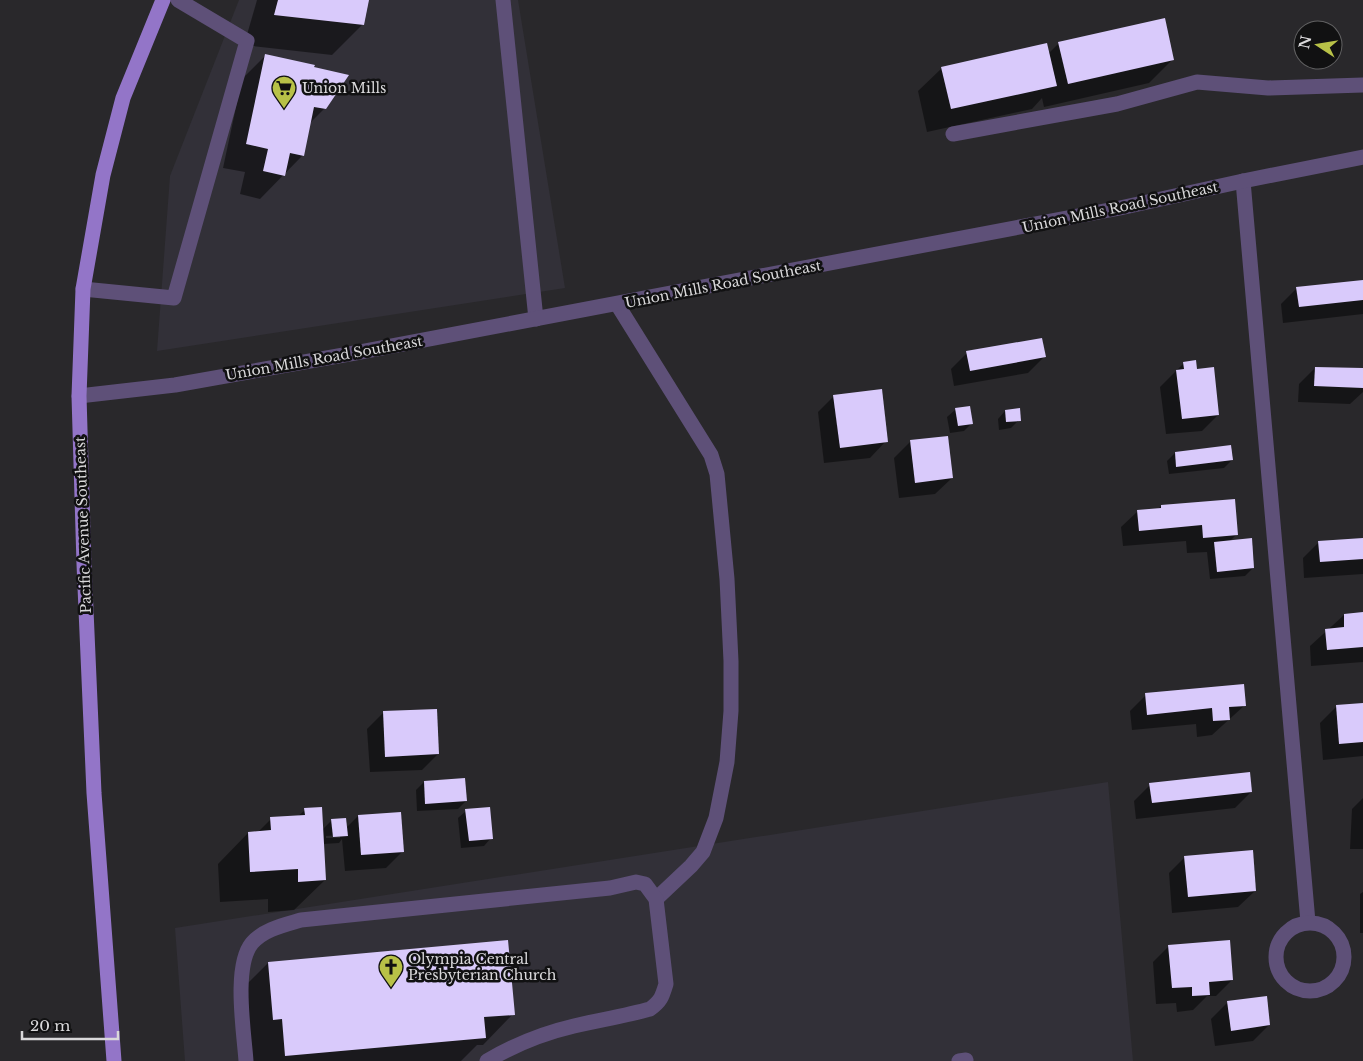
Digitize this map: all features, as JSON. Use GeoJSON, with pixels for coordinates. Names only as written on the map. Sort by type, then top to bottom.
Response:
{"type":"FeatureCollection","features":[{"type":"Feature","properties":{"kind":"main road","name":"Pacific Avenue Southeast"},"geometry":{"type":"LineString","coordinates":[[114,1061],[94,793],[84,564],[80,396],[82,289],[103,176],[123,98],[163,0]]}},
{"type":"Feature","properties":{"kind":"street"},"geometry":{"type":"LineString","coordinates":[[82,289],[174,298],[247,41],[178,0]]}},
{"type":"Feature","properties":{"kind":"street"},"geometry":{"type":"LineString","coordinates":[[503,0],[536,319]]}},
{"type":"Feature","properties":{"kind":"street"},"geometry":{"type":"LineString","coordinates":[[952,134],[1117,104],[1197,82],[1268,88],[1363,86]]}},
{"type":"Feature","properties":{"kind":"street","name":"Union Mills Road Southeast"},"geometry":{"type":"LineString","coordinates":[[80,396],[175,385],[355,354],[1120,208],[1363,157]]}},
{"type":"Feature","properties":{"kind":"street"},"geometry":{"type":"LineString","coordinates":[[1242,181],[1308,922]]}},
{"type":"Feature","properties":{"kind":"street"},"geometry":{"type":"LineString","coordinates":[[618,304],[711,455],[717,474],[727,579],[732,711],[727,762],[716,818],[703,852],[692,866],[656,900]]}},
{"type":"Feature","properties":{"kind":"street"},"geometry":{"type":"LineString","coordinates":[[246,1061],[241,996],[242,967],[252,943],[266,932],[301,920],[610,888],[636,882],[645,884],[656,900],[666,984],[658,1004],[650,1010],[573,1026],[536,1037],[487,1061]]}},
{"type":"Feature","properties":{"kind":"street"},"geometry":{"type":"LineString","coordinates":[[1308,922],[1325,925],[1338,935],[1345,951],[1344,968],[1336,982],[1321,991],[1304,992],[1289,985],[1278,972],[1275,955],[1280,939],[1292,927],[1308,922]]}},
{"type":"Feature","properties":{"kind":"shaded area"},"geometry":{"type":"Polygon","coordinates":[[[239,0],[518,0],[565,288],[157,351],[170,176],[239,0]]]}},
{"type":"Feature","properties":{"kind":"shaded area"},"geometry":{"type":"Polygon","coordinates":[[[1108,782],[1133,1061],[185,1061],[175,928],[1108,782]]]}},
{"type":"Feature","properties":{"kind":"building"},"geometry":{"type":"Polygon","coordinates":[[[278,0],[369,0],[364,25],[274,15],[278,0]]]}},
{"type":"Feature","properties":{"kind":"building"},"geometry":{"type":"Polygon","coordinates":[[[1165,18],[1174,60],[1068,84],[1058,42],[1165,18]]]}},
{"type":"Feature","properties":{"kind":"building"},"geometry":{"type":"Polygon","coordinates":[[[1047,43],[1057,86],[951,109],[941,67],[1047,43]]]}},
{"type":"Feature","properties":{"kind":"building"},"geometry":{"type":"Polygon","coordinates":[[[265,54],[349,75],[326,109],[314,107],[304,156],[290,153],[285,176],[263,171],[268,149],[246,144],[265,54]]]}},
{"type":"Feature","properties":{"kind":"building"},"geometry":{"type":"Polygon","coordinates":[[[1363,280],[1363,300],[1299,307],[1296,287],[1363,280]]]}},
{"type":"Feature","properties":{"kind":"building"},"geometry":{"type":"Polygon","coordinates":[[[1042,338],[1046,357],[970,371],[966,351],[1042,338]]]}},
{"type":"Feature","properties":{"kind":"building"},"geometry":{"type":"Polygon","coordinates":[[[1196,360],[1197,369],[1214,367],[1219,415],[1182,419],[1176,370],[1184,369],[1183,362],[1196,360]]]}},
{"type":"Feature","properties":{"kind":"building"},"geometry":{"type":"Polygon","coordinates":[[[1315,367],[1363,368],[1363,388],[1314,386],[1315,367]]]}},
{"type":"Feature","properties":{"kind":"building"},"geometry":{"type":"Polygon","coordinates":[[[882,389],[888,442],[840,448],[833,395],[882,389]]]}},
{"type":"Feature","properties":{"kind":"building"},"geometry":{"type":"Polygon","coordinates":[[[970,406],[973,424],[958,426],[955,408],[970,406]]]}},
{"type":"Feature","properties":{"kind":"building"},"geometry":{"type":"Polygon","coordinates":[[[1020,408],[1021,421],[1006,422],[1005,410],[1020,408]]]}},
{"type":"Feature","properties":{"kind":"building"},"geometry":{"type":"Polygon","coordinates":[[[948,436],[953,478],[915,483],[910,440],[948,436]]]}},
{"type":"Feature","properties":{"kind":"building"},"geometry":{"type":"Polygon","coordinates":[[[1231,445],[1233,460],[1176,467],[1175,452],[1231,445]]]}},
{"type":"Feature","properties":{"kind":"building"},"geometry":{"type":"Polygon","coordinates":[[[1235,499],[1238,535],[1203,538],[1202,525],[1139,531],[1137,510],[1161,508],[1161,505],[1235,499]]]}},
{"type":"Feature","properties":{"kind":"building"},"geometry":{"type":"Polygon","coordinates":[[[1252,538],[1254,568],[1217,572],[1214,542],[1252,538]]]}},
{"type":"Feature","properties":{"kind":"building"},"geometry":{"type":"Polygon","coordinates":[[[1363,538],[1363,559],[1320,562],[1318,541],[1363,538]]]}},
{"type":"Feature","properties":{"kind":"building"},"geometry":{"type":"Polygon","coordinates":[[[1363,612],[1363,647],[1327,650],[1325,629],[1344,627],[1344,614],[1363,612]]]}},
{"type":"Feature","properties":{"kind":"building"},"geometry":{"type":"Polygon","coordinates":[[[1244,684],[1246,706],[1229,707],[1230,720],[1213,721],[1212,708],[1147,715],[1145,693],[1244,684]]]}},
{"type":"Feature","properties":{"kind":"building"},"geometry":{"type":"Polygon","coordinates":[[[1363,703],[1363,742],[1339,744],[1336,705],[1363,703]]]}},
{"type":"Feature","properties":{"kind":"building"},"geometry":{"type":"Polygon","coordinates":[[[437,709],[439,754],[385,757],[383,711],[437,709]]]}},
{"type":"Feature","properties":{"kind":"building"},"geometry":{"type":"Polygon","coordinates":[[[1250,772],[1252,792],[1152,803],[1149,783],[1250,772]]]}},
{"type":"Feature","properties":{"kind":"building"},"geometry":{"type":"Polygon","coordinates":[[[465,778],[467,801],[425,804],[424,781],[465,778]]]}},
{"type":"Feature","properties":{"kind":"building"},"geometry":{"type":"Polygon","coordinates":[[[322,807],[326,880],[298,882],[298,869],[250,872],[248,832],[271,830],[270,817],[305,815],[304,808],[322,807]]]}},
{"type":"Feature","properties":{"kind":"building"},"geometry":{"type":"Polygon","coordinates":[[[490,807],[493,839],[469,841],[465,809],[490,807]]]}},
{"type":"Feature","properties":{"kind":"building"},"geometry":{"type":"Polygon","coordinates":[[[401,812],[404,852],[361,855],[358,815],[401,812]]]}},
{"type":"Feature","properties":{"kind":"building"},"geometry":{"type":"Polygon","coordinates":[[[346,818],[348,836],[333,837],[331,819],[346,818]]]}},
{"type":"Feature","properties":{"kind":"building"},"geometry":{"type":"Polygon","coordinates":[[[1253,850],[1256,891],[1188,897],[1184,856],[1253,850]]]}},
{"type":"Feature","properties":{"kind":"building","name":"Olympia Central Presbyterian Church"},"geometry":{"type":"Polygon","coordinates":[[[508,940],[515,1015],[484,1017],[486,1038],[285,1056],[282,1019],[273,1020],[268,962],[508,940]]]}},
{"type":"Feature","properties":{"kind":"building"},"geometry":{"type":"Polygon","coordinates":[[[1230,940],[1233,980],[1209,982],[1210,995],[1192,996],[1192,987],[1172,988],[1168,945],[1230,940]]]}},
{"type":"Feature","properties":{"kind":"building"},"geometry":{"type":"Polygon","coordinates":[[[1267,996],[1270,1025],[1231,1031],[1227,1001],[1267,996]]]}},
{"type":"Feature","properties":{"kind":"place","name":"Union Mills"},"geometry":{"type":"Point","coordinates":[284,109]}},
{"type":"Feature","properties":{"kind":"place","name":"Olympia Central Presbyterian Church"},"geometry":{"type":"Point","coordinates":[391,988]}}]}
